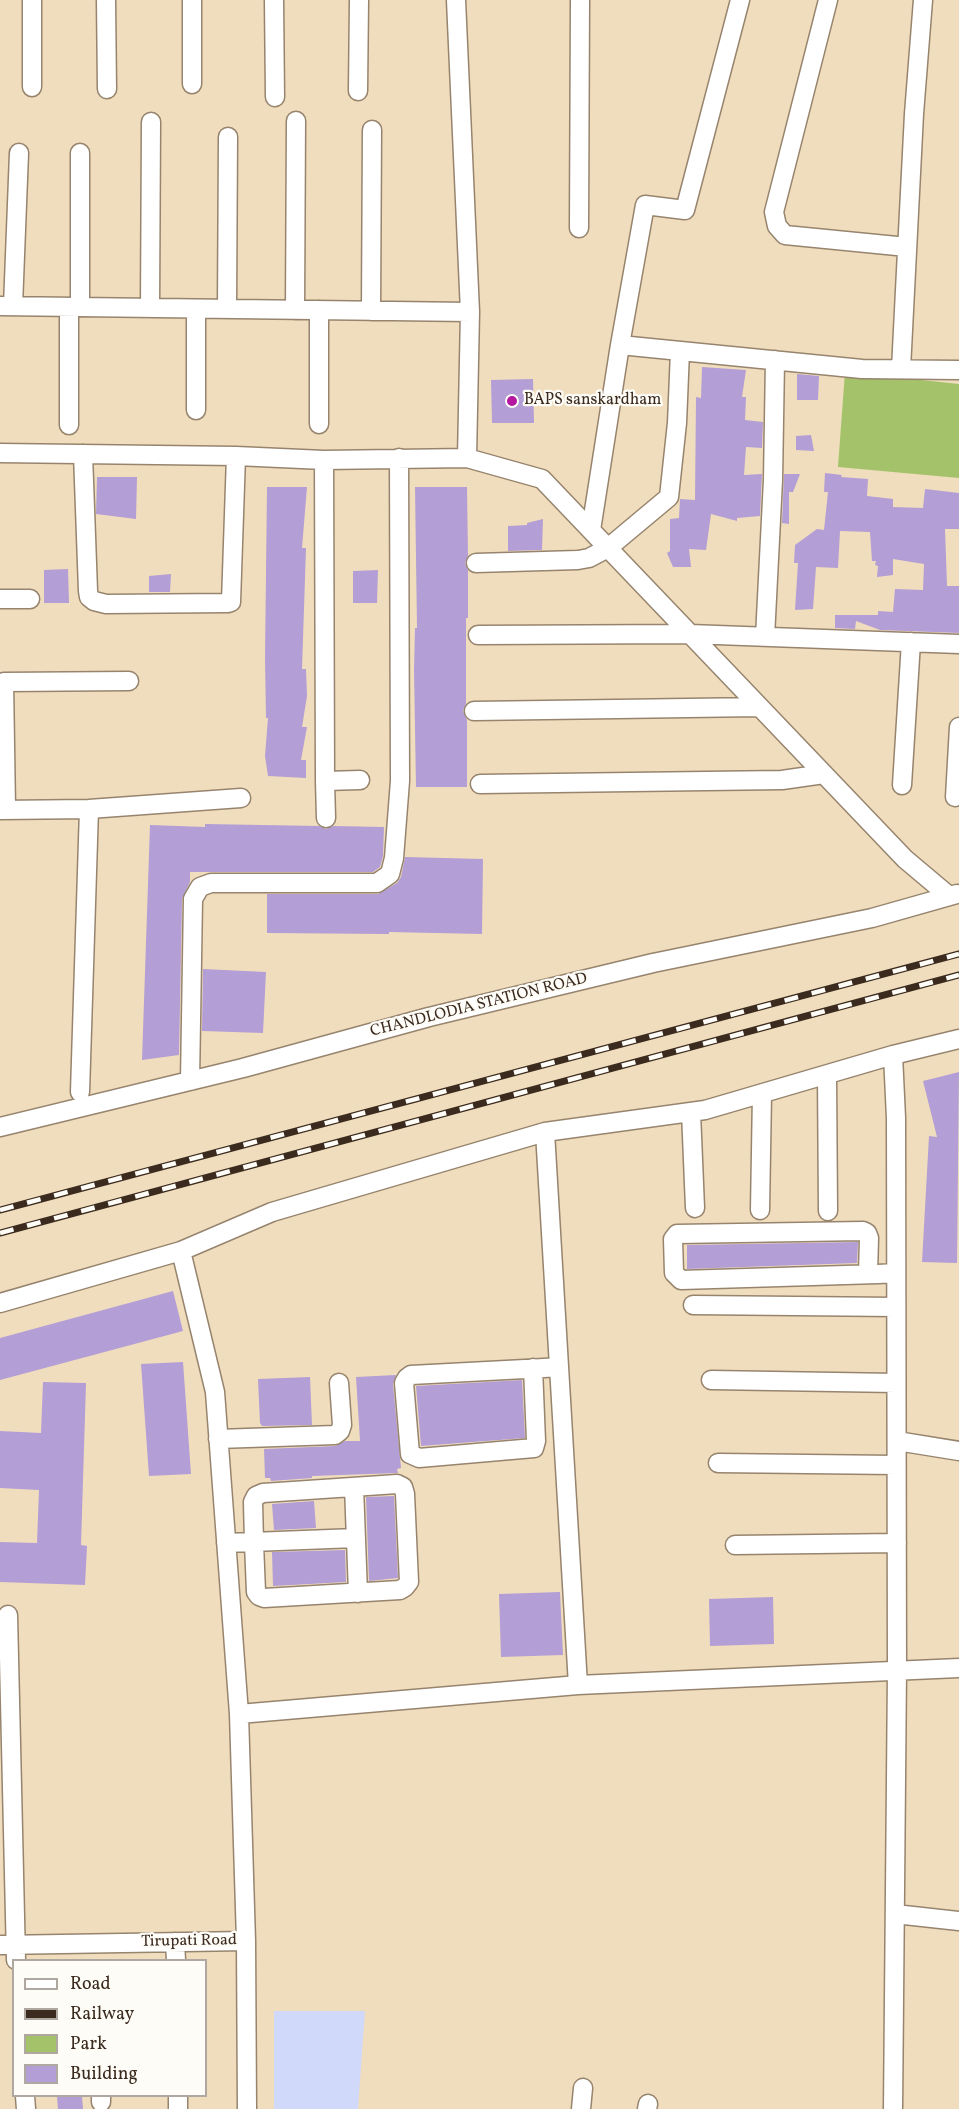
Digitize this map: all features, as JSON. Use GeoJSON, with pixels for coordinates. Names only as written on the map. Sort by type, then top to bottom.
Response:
{"type":"FeatureCollection","features":[{"type":"Feature","properties":{"kind":"street"},"geometry":{"type":"LineString","coordinates":[[32,0],[32,87]]}},
{"type":"Feature","properties":{"kind":"street"},"geometry":{"type":"LineString","coordinates":[[106,0],[107,89]]}},
{"type":"Feature","properties":{"kind":"street"},"geometry":{"type":"LineString","coordinates":[[192,0],[192,84]]}},
{"type":"Feature","properties":{"kind":"street"},"geometry":{"type":"LineString","coordinates":[[274,0],[275,97]]}},
{"type":"Feature","properties":{"kind":"street"},"geometry":{"type":"LineString","coordinates":[[358,0],[358,91]]}},
{"type":"Feature","properties":{"kind":"street"},"geometry":{"type":"LineString","coordinates":[[456,0],[470,312],[467,458]]}},
{"type":"Feature","properties":{"kind":"street"},"geometry":{"type":"LineString","coordinates":[[579,228],[580,0]]}},
{"type":"Feature","properties":{"kind":"street"},"geometry":{"type":"LineString","coordinates":[[591,530],[645,205],[685,210],[740,0]]}},
{"type":"Feature","properties":{"kind":"street"},"geometry":{"type":"LineString","coordinates":[[828,0],[774,212],[777,226],[785,235],[907,247]]}},
{"type":"Feature","properties":{"kind":"street"},"geometry":{"type":"LineString","coordinates":[[901,369],[914,114],[923,0]]}},
{"type":"Feature","properties":{"kind":"street"},"geometry":{"type":"LineString","coordinates":[[150,308],[151,122]]}},
{"type":"Feature","properties":{"kind":"street"},"geometry":{"type":"LineString","coordinates":[[295,310],[296,122]]}},
{"type":"Feature","properties":{"kind":"street"},"geometry":{"type":"LineString","coordinates":[[371,311],[372,130]]}},
{"type":"Feature","properties":{"kind":"street"},"geometry":{"type":"LineString","coordinates":[[227,309],[228,137]]}},
{"type":"Feature","properties":{"kind":"street"},"geometry":{"type":"LineString","coordinates":[[19,153],[7,306],[470,312]]}},
{"type":"Feature","properties":{"kind":"street"},"geometry":{"type":"LineString","coordinates":[[69,425],[80,153]]}},
{"type":"Feature","properties":{"kind":"street"},"geometry":{"type":"LineString","coordinates":[[196,309],[196,410]]}},
{"type":"Feature","properties":{"kind":"street"},"geometry":{"type":"LineString","coordinates":[[319,310],[319,424]]}},
{"type":"Feature","properties":{"kind":"street"},"geometry":{"type":"LineString","coordinates":[[620,345],[862,369],[959,370]]}},
{"type":"Feature","properties":{"kind":"street"},"geometry":{"type":"LineString","coordinates":[[476,562],[589,558],[608,548],[669,497],[677,423],[680,351]]}},
{"type":"Feature","properties":{"kind":"street"},"geometry":{"type":"LineString","coordinates":[[765,637],[773,480],[775,360]]}},
{"type":"Feature","properties":{"kind":"street"},"geometry":{"type":"LineString","coordinates":[[0,453],[236,456],[324,460],[467,458],[542,478],[904,859],[954,895]]}},
{"type":"Feature","properties":{"kind":"street"},"geometry":{"type":"LineString","coordinates":[[83,454],[88,591],[89,597],[94,601],[106,604],[231,602],[236,456]]}},
{"type":"Feature","properties":{"kind":"street"},"geometry":{"type":"LineString","coordinates":[[190,1081],[193,899],[200,887],[211,883],[377,883],[390,874],[394,858],[400,781],[399,458]]}},
{"type":"Feature","properties":{"kind":"street"},"geometry":{"type":"LineString","coordinates":[[324,460],[326,818]]}},
{"type":"Feature","properties":{"kind":"street"},"geometry":{"type":"LineString","coordinates":[[0,599],[30,599]]}},
{"type":"Feature","properties":{"kind":"street"},"geometry":{"type":"LineString","coordinates":[[478,635],[690,634],[959,644]]}},
{"type":"Feature","properties":{"kind":"street"},"geometry":{"type":"LineString","coordinates":[[902,785],[911,642]]}},
{"type":"Feature","properties":{"kind":"street"},"geometry":{"type":"LineString","coordinates":[[129,681],[2,682],[3,809],[89,809],[241,798]]}},
{"type":"Feature","properties":{"kind":"street"},"geometry":{"type":"LineString","coordinates":[[474,711],[759,706]]}},
{"type":"Feature","properties":{"kind":"street"},"geometry":{"type":"LineString","coordinates":[[955,797],[959,727]]}},
{"type":"Feature","properties":{"kind":"street"},"geometry":{"type":"LineString","coordinates":[[480,784],[782,780],[824,774]]}},
{"type":"Feature","properties":{"kind":"street"},"geometry":{"type":"LineString","coordinates":[[325,781],[360,780]]}},
{"type":"Feature","properties":{"kind":"street"},"geometry":{"type":"LineString","coordinates":[[80,1092],[89,809]]}},
{"type":"Feature","properties":{"kind":"street","name":"CHANDLODIA STATION ROAD"},"geometry":{"type":"LineString","coordinates":[[0,1127],[190,1081],[463,1009],[653,963],[872,918],[954,895]]}},
{"type":"Feature","properties":{"kind":"street"},"geometry":{"type":"LineString","coordinates":[[0,1303],[181,1251],[272,1212],[545,1132],[705,1110],[893,1055],[959,1039]]}},
{"type":"Feature","properties":{"kind":"street"},"geometry":{"type":"LineString","coordinates":[[893,1055],[896,1118],[897,1383],[893,2109]]}},
{"type":"Feature","properties":{"kind":"street"},"geometry":{"type":"LineString","coordinates":[[827,1075],[828,1211]]}},
{"type":"Feature","properties":{"kind":"street"},"geometry":{"type":"LineString","coordinates":[[760,1210],[762,1094]]}},
{"type":"Feature","properties":{"kind":"street"},"geometry":{"type":"LineString","coordinates":[[691,1112],[695,1209]]}},
{"type":"Feature","properties":{"kind":"street"},"geometry":{"type":"LineString","coordinates":[[545,1132],[578,1685]]}},
{"type":"Feature","properties":{"kind":"street"},"geometry":{"type":"LineString","coordinates":[[868,1274],[869,1239],[867,1233],[863,1231],[677,1234],[673,1239],[674,1274],[681,1280],[868,1274],[896,1273]]}},
{"type":"Feature","properties":{"kind":"street"},"geometry":{"type":"LineString","coordinates":[[181,1251],[215,1392],[239,1714],[246,1941]]}},
{"type":"Feature","properties":{"kind":"street"},"geometry":{"type":"LineString","coordinates":[[693,1305],[896,1307]]}},
{"type":"Feature","properties":{"kind":"street"},"geometry":{"type":"LineString","coordinates":[[533,1368],[536,1441],[534,1448],[419,1458],[410,1454],[404,1383],[411,1375],[533,1368],[559,1367]]}},
{"type":"Feature","properties":{"kind":"street"},"geometry":{"type":"LineString","coordinates":[[711,1380],[897,1383]]}},
{"type":"Feature","properties":{"kind":"street"},"geometry":{"type":"LineString","coordinates":[[218,1439],[335,1435],[340,1431],[342,1425],[339,1383]]}},
{"type":"Feature","properties":{"kind":"street"},"geometry":{"type":"LineString","coordinates":[[897,1441],[959,1451]]}},
{"type":"Feature","properties":{"kind":"street"},"geometry":{"type":"LineString","coordinates":[[718,1463],[896,1465]]}},
{"type":"Feature","properties":{"kind":"street"},"geometry":{"type":"LineString","coordinates":[[397,1484],[403,1487],[409,1582],[400,1590],[264,1598],[259,1596],[256,1592],[254,1543],[256,1496],[263,1493],[354,1487],[397,1484]]}},
{"type":"Feature","properties":{"kind":"street"},"geometry":{"type":"LineString","coordinates":[[354,1487],[358,1593]]}},
{"type":"Feature","properties":{"kind":"street"},"geometry":{"type":"LineString","coordinates":[[226,1543],[356,1538]]}},
{"type":"Feature","properties":{"kind":"street"},"geometry":{"type":"LineString","coordinates":[[735,1545],[897,1543]]}},
{"type":"Feature","properties":{"kind":"street"},"geometry":{"type":"LineString","coordinates":[[8,1615],[10,1950]]}},
{"type":"Feature","properties":{"kind":"street"},"geometry":{"type":"LineString","coordinates":[[239,1714],[578,1685],[959,1668]]}},
{"type":"Feature","properties":{"kind":"street"},"geometry":{"type":"LineString","coordinates":[[895,1914],[959,1921]]}},
{"type":"Feature","properties":{"kind":"street","name":"Tirupati Road"},"geometry":{"type":"LineString","coordinates":[[10,1950],[95,1952],[175,1942],[246,1941],[247,2109]]}},
{"type":"Feature","properties":{"kind":"street"},"geometry":{"type":"LineString","coordinates":[[175,1942],[176,1959]]}},
{"type":"Feature","properties":{"kind":"street"},"geometry":{"type":"LineString","coordinates":[[581,2109],[584,2088]]}},
{"type":"Feature","properties":{"kind":"shaded area"},"geometry":{"type":"Polygon","coordinates":[[[274,2011],[365,2011],[358,2109],[274,2109],[274,2011]]]}},
{"type":"Feature","properties":{"kind":"green space"},"geometry":{"type":"Polygon","coordinates":[[[845,372],[959,384],[959,478],[838,467],[845,372]]]}},
{"type":"Feature","properties":{"kind":"building"},"geometry":{"type":"Polygon","coordinates":[[[702,367],[746,370],[742,397],[746,397],[745,420],[763,422],[762,448],[746,447],[744,475],[762,474],[760,516],[737,518],[737,521],[711,514],[706,550],[689,549],[691,567],[673,567],[667,553],[670,551],[670,519],[679,518],[680,499],[695,500],[696,397],[701,398],[702,367]]]}},
{"type":"Feature","properties":{"kind":"building"},"geometry":{"type":"Polygon","coordinates":[[[797,374],[819,376],[818,400],[797,400],[797,374]]]}},
{"type":"Feature","properties":{"kind":"building","name":"BAPS sanskardham"},"geometry":{"type":"Polygon","coordinates":[[[533,379],[534,423],[492,423],[491,380],[533,379]]]}},
{"type":"Feature","properties":{"kind":"building"},"geometry":{"type":"Polygon","coordinates":[[[811,435],[814,451],[796,450],[796,436],[811,435]]]}},
{"type":"Feature","properties":{"kind":"building"},"geometry":{"type":"Polygon","coordinates":[[[825,473],[868,479],[867,496],[893,499],[893,507],[923,508],[925,489],[959,493],[959,529],[945,529],[947,586],[959,586],[959,633],[880,630],[856,621],[855,629],[835,628],[835,615],[878,615],[878,611],[893,612],[895,589],[923,590],[924,564],[893,559],[893,575],[877,577],[878,566],[875,565],[876,561],[872,561],[870,532],[840,531],[838,568],[816,567],[813,609],[795,610],[798,563],[794,563],[795,545],[817,529],[824,530],[828,492],[824,492],[825,473]]]}},
{"type":"Feature","properties":{"kind":"building"},"geometry":{"type":"Polygon","coordinates":[[[784,474],[800,474],[793,492],[789,492],[789,524],[782,523],[784,474]]]}},
{"type":"Feature","properties":{"kind":"building"},"geometry":{"type":"Polygon","coordinates":[[[97,477],[137,477],[136,519],[96,514],[97,477]]]}},
{"type":"Feature","properties":{"kind":"building"},"geometry":{"type":"Polygon","coordinates":[[[267,487],[307,487],[302,548],[306,548],[302,669],[306,669],[307,696],[302,727],[307,727],[301,760],[306,760],[306,778],[268,776],[265,756],[268,718],[266,718],[265,658],[267,487]]]}},
{"type":"Feature","properties":{"kind":"building"},"geometry":{"type":"Polygon","coordinates":[[[415,487],[467,487],[468,556],[465,563],[468,570],[468,618],[466,618],[466,704],[463,711],[467,720],[467,787],[416,787],[415,487]]]}},
{"type":"Feature","properties":{"kind":"building"},"geometry":{"type":"Polygon","coordinates":[[[543,519],[542,550],[508,551],[508,526],[527,525],[527,523],[543,519]]]}},
{"type":"Feature","properties":{"kind":"building"},"geometry":{"type":"Polygon","coordinates":[[[68,569],[69,603],[44,603],[44,570],[68,569]]]}},
{"type":"Feature","properties":{"kind":"building"},"geometry":{"type":"Polygon","coordinates":[[[378,570],[377,603],[353,603],[353,571],[378,570]]]}},
{"type":"Feature","properties":{"kind":"building"},"geometry":{"type":"Polygon","coordinates":[[[171,574],[170,592],[149,592],[149,576],[171,574]]]}},
{"type":"Feature","properties":{"kind":"building"},"geometry":{"type":"Polygon","coordinates":[[[205,824],[319,826],[326,829],[333,826],[384,827],[383,856],[380,867],[373,872],[190,872],[190,882],[182,899],[179,1055],[142,1060],[150,825],[205,827],[205,824]]]}},
{"type":"Feature","properties":{"kind":"building"},"geometry":{"type":"Polygon","coordinates":[[[405,857],[483,859],[482,934],[267,933],[267,894],[378,894],[397,883],[401,877],[405,857]]]}},
{"type":"Feature","properties":{"kind":"building"},"geometry":{"type":"Polygon","coordinates":[[[203,969],[266,972],[263,1033],[202,1031],[203,969]]]}},
{"type":"Feature","properties":{"kind":"building"},"geometry":{"type":"Polygon","coordinates":[[[959,1072],[957,1263],[922,1262],[929,1136],[937,1137],[923,1081],[959,1072]]]}},
{"type":"Feature","properties":{"kind":"building"},"geometry":{"type":"Polygon","coordinates":[[[858,1242],[857,1263],[687,1269],[687,1245],[858,1242]]]}},
{"type":"Feature","properties":{"kind":"building"},"geometry":{"type":"Polygon","coordinates":[[[173,1291],[183,1331],[0,1380],[0,1338],[173,1291]]]}},
{"type":"Feature","properties":{"kind":"building"},"geometry":{"type":"Polygon","coordinates":[[[183,1362],[191,1474],[149,1476],[141,1364],[183,1362]]]}},
{"type":"Feature","properties":{"kind":"building"},"geometry":{"type":"Polygon","coordinates":[[[396,1375],[393,1384],[401,1468],[397,1469],[398,1473],[312,1476],[312,1478],[271,1481],[270,1478],[265,1478],[264,1449],[335,1446],[345,1441],[360,1441],[356,1377],[396,1375]]]}},
{"type":"Feature","properties":{"kind":"building"},"geometry":{"type":"Polygon","coordinates":[[[310,1377],[312,1425],[262,1426],[258,1379],[310,1377]]]}},
{"type":"Feature","properties":{"kind":"building"},"geometry":{"type":"Polygon","coordinates":[[[522,1380],[525,1438],[421,1446],[416,1386],[522,1380]]]}},
{"type":"Feature","properties":{"kind":"building"},"geometry":{"type":"Polygon","coordinates":[[[43,1382],[86,1383],[81,1545],[87,1546],[85,1585],[0,1582],[0,1542],[37,1543],[39,1490],[0,1488],[0,1431],[41,1433],[43,1382]]]}},
{"type":"Feature","properties":{"kind":"building"},"geometry":{"type":"Polygon","coordinates":[[[394,1496],[398,1578],[369,1581],[366,1497],[394,1496]]]}},
{"type":"Feature","properties":{"kind":"building"},"geometry":{"type":"Polygon","coordinates":[[[314,1501],[316,1528],[274,1530],[272,1504],[314,1501]]]}},
{"type":"Feature","properties":{"kind":"building"},"geometry":{"type":"Polygon","coordinates":[[[345,1550],[346,1582],[273,1586],[272,1552],[345,1550]]]}},
{"type":"Feature","properties":{"kind":"building"},"geometry":{"type":"Polygon","coordinates":[[[560,1592],[563,1655],[501,1657],[499,1594],[560,1592]]]}},
{"type":"Feature","properties":{"kind":"building"},"geometry":{"type":"Polygon","coordinates":[[[773,1597],[774,1644],[710,1646],[709,1599],[773,1597]]]}},
{"type":"Feature","properties":{"kind":"building"},"geometry":{"type":"Polygon","coordinates":[[[57,2097],[82,2097],[83,2109],[58,2109],[57,2097]]]}},
{"type":"Feature","properties":{"kind":"railway"},"geometry":{"type":"LineString","coordinates":[[0,1210],[959,954]]}},
{"type":"Feature","properties":{"kind":"railway"},"geometry":{"type":"LineString","coordinates":[[0,1233],[959,975]]}},
{"type":"Feature","properties":{"kind":"place","name":"BAPS sanskardham"},"geometry":{"type":"Point","coordinates":[512,401]}}]}
